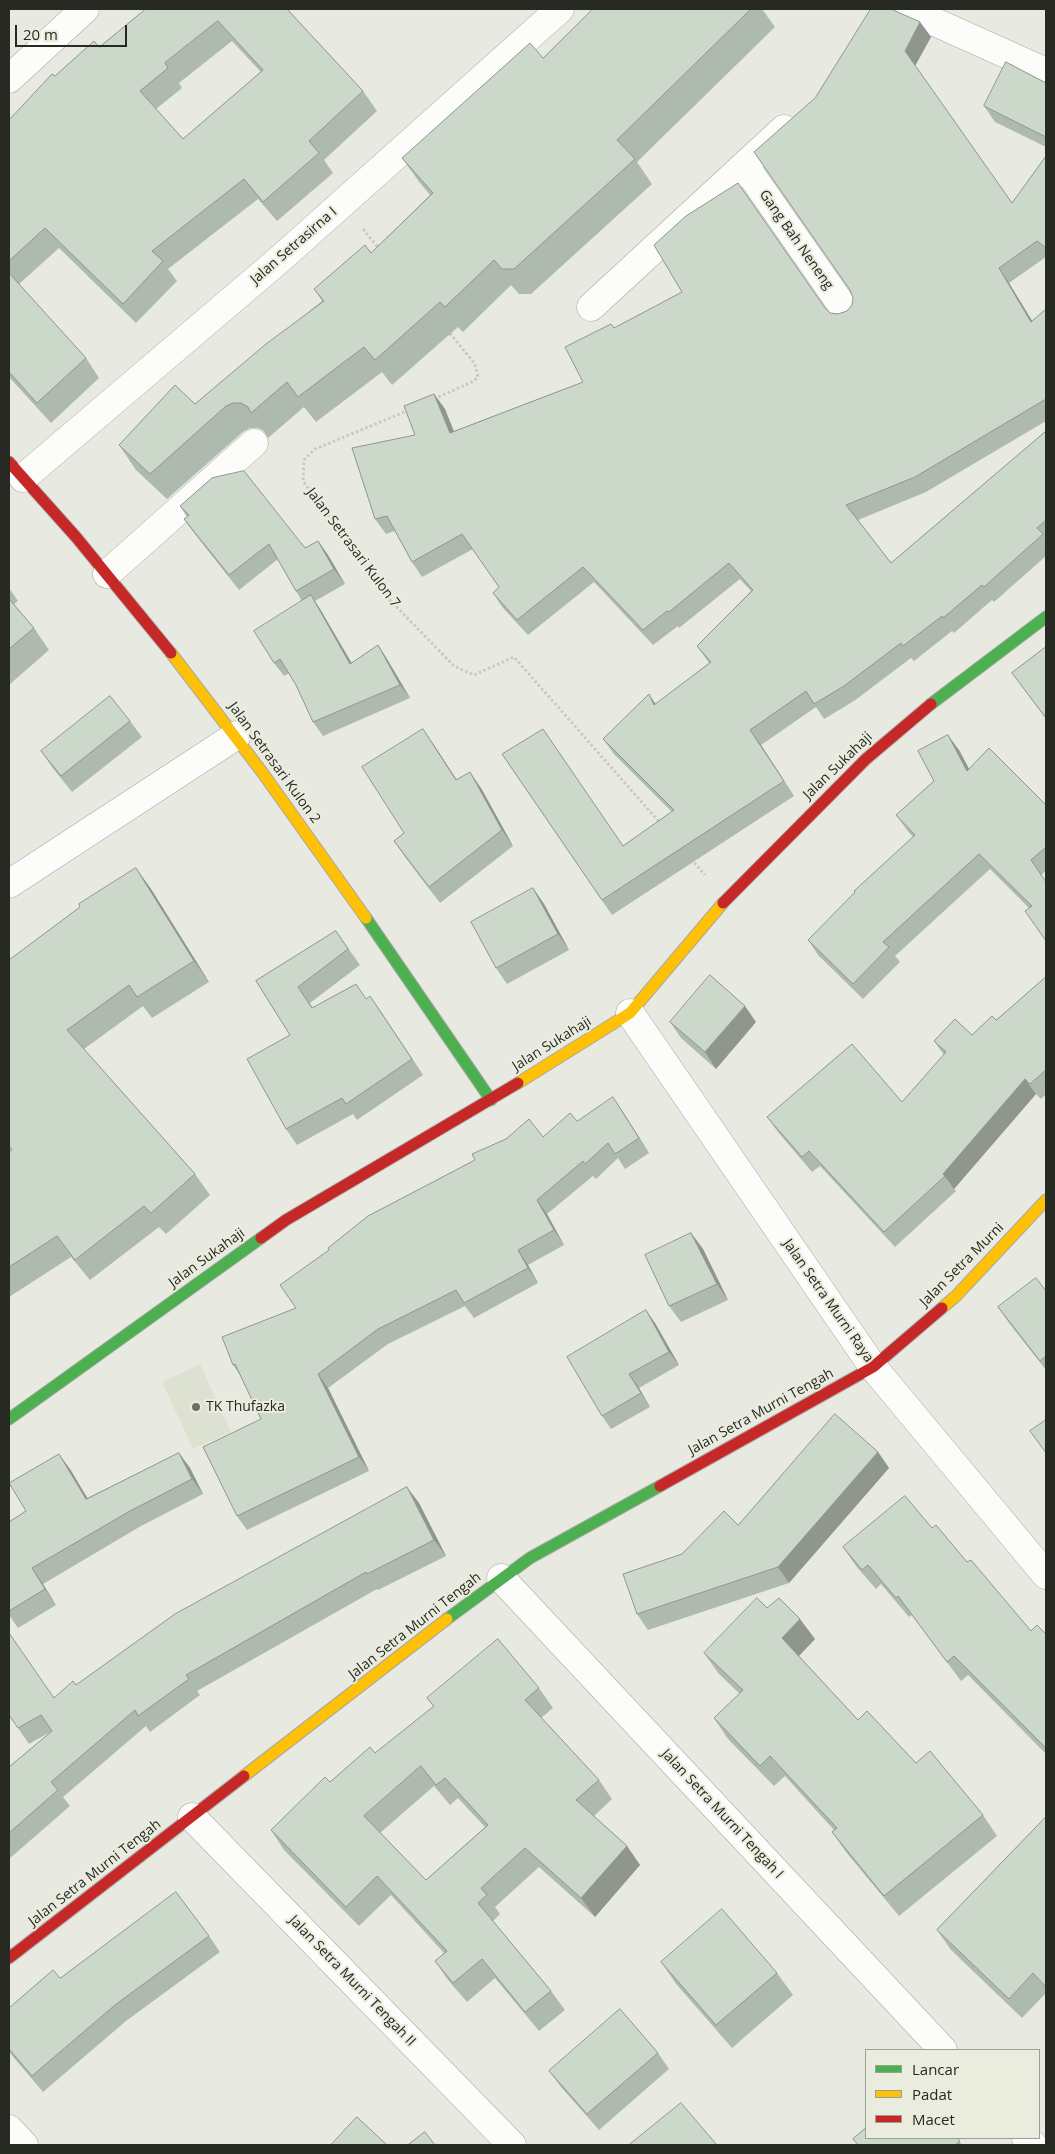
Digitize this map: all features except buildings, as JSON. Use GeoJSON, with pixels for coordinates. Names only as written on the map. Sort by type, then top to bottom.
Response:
{"type":"FeatureCollection","features":[{"type":"Feature","properties":{"kind":"street"},"geometry":{"type":"LineString","coordinates":[[9,79],[85,9]]}},
{"type":"Feature","properties":{"kind":"street","name":"Jalan Setrasirna I"},"geometry":{"type":"LineString","coordinates":[[16,470],[280,259],[560,9]]}},
{"type":"Feature","properties":{"kind":"street"},"geometry":{"type":"LineString","coordinates":[[906,9],[1046,72]]}},
{"type":"Feature","properties":{"kind":"street"},"geometry":{"type":"LineString","coordinates":[[591,307],[801,112]]}},
{"type":"Feature","properties":{"kind":"street","name":"Gang Bah Neneng"},"geometry":{"type":"LineString","coordinates":[[745,166],[848,314]]}},
{"type":"Feature","properties":{"kind":"street"},"geometry":{"type":"LineString","coordinates":[[107,574],[254,443]]}},
{"type":"Feature","properties":{"kind":"street","name":"Jalan Setrasari Kulon 2"},"geometry":{"type":"LineString","coordinates":[[16,470],[144,617],[237,736],[360,910],[490,1100]]}},
{"type":"Feature","properties":{"kind":"street","name":"Jalan Sukahaji"},"geometry":{"type":"LineString","coordinates":[[9,1419],[286,1220],[490,1100],[630,1013],[727,900],[866,759],[904,725],[1046,617]]}},
{"type":"Feature","properties":{"kind":"street"},"geometry":{"type":"LineString","coordinates":[[9,884],[237,736]]}},
{"type":"Feature","properties":{"kind":"street","name":"Jalan Setra Murni Raya"},"geometry":{"type":"LineString","coordinates":[[630,1013],[873,1367],[1046,1575]]}},
{"type":"Feature","properties":{"kind":"street","name":"Jalan Setra Murni"},"geometry":{"type":"LineString","coordinates":[[873,1367],[956,1296],[1046,1200]]}},
{"type":"Feature","properties":{"kind":"street","name":"Jalan Setra Murni Tengah"},"geometry":{"type":"LineString","coordinates":[[9,1958],[501,1578],[530,1558],[873,1367]]}},
{"type":"Feature","properties":{"kind":"street","name":"Jalan Setra Murni Tengah I"},"geometry":{"type":"LineString","coordinates":[[501,1578],[943,2049]]}},
{"type":"Feature","properties":{"kind":"street","name":"Jalan Setra Murni Tengah II"},"geometry":{"type":"LineString","coordinates":[[192,1817],[512,2145]]}},
{"type":"Feature","properties":{"kind":"street"},"geometry":{"type":"LineString","coordinates":[[9,2129],[24,2145]]}},
{"type":"Feature","properties":{"kind":"path"},"geometry":{"type":"LineString","coordinates":[[342,204],[386,257]]}},
{"type":"Feature","properties":{"kind":"path"},"geometry":{"type":"LineString","coordinates":[[430,401],[474,381],[478,377],[475,364],[443,326]]}},
{"type":"Feature","properties":{"kind":"path","name":"Jalan Setrasari Kulon 7"},"geometry":{"type":"LineString","coordinates":[[413,408],[315,449],[304,460],[303,481],[390,598],[454,666],[474,675],[514,657],[661,825]]}},
{"type":"Feature","properties":{"kind":"path"},"geometry":{"type":"LineString","coordinates":[[688,855],[727,900]]}},
{"type":"Feature","properties":{"kind":"shaded area","name":"TK Thufazka"},"geometry":{"type":"Polygon","coordinates":[[[200,1364],[231,1432],[193,1449],[162,1382],[200,1364]]]}},
{"type":"Feature","properties":{"kind":"traffic: fast"},"geometry":{"type":"LineString","coordinates":[[931,704],[1046,617]]}},
{"type":"Feature","properties":{"kind":"traffic: fast"},"geometry":{"type":"LineString","coordinates":[[366,918],[491,1100]]}},
{"type":"Feature","properties":{"kind":"traffic: fast"},"geometry":{"type":"LineString","coordinates":[[9,1419],[261,1238]]}},
{"type":"Feature","properties":{"kind":"traffic: fast"},"geometry":{"type":"LineString","coordinates":[[447,1619],[530,1558],[660,1486]]}},
{"type":"Feature","properties":{"kind":"traffic: slow"},"geometry":{"type":"LineString","coordinates":[[171,653],[262,772],[366,918]]}},
{"type":"Feature","properties":{"kind":"traffic: slow"},"geometry":{"type":"LineString","coordinates":[[518,1083],[630,1013],[723,903]]}},
{"type":"Feature","properties":{"kind":"traffic: slow"},"geometry":{"type":"LineString","coordinates":[[942,1308],[956,1296],[1046,1200]]}},
{"type":"Feature","properties":{"kind":"traffic: slow"},"geometry":{"type":"LineString","coordinates":[[244,1776],[447,1619]]}},
{"type":"Feature","properties":{"kind":"traffic: jam"},"geometry":{"type":"LineString","coordinates":[[9,462],[76,537],[171,653]]}},
{"type":"Feature","properties":{"kind":"traffic: jam"},"geometry":{"type":"LineString","coordinates":[[723,903],[866,759],[931,704]]}},
{"type":"Feature","properties":{"kind":"traffic: jam"},"geometry":{"type":"LineString","coordinates":[[261,1238],[286,1220],[518,1083]]}},
{"type":"Feature","properties":{"kind":"traffic: jam"},"geometry":{"type":"LineString","coordinates":[[660,1486],[873,1367],[942,1308]]}},
{"type":"Feature","properties":{"kind":"traffic: jam"},"geometry":{"type":"LineString","coordinates":[[9,1958],[244,1776]]}},
{"type":"Feature","properties":{"kind":"place","name":"TK Thufazka"},"geometry":{"type":"Point","coordinates":[196,1407]}}]}
